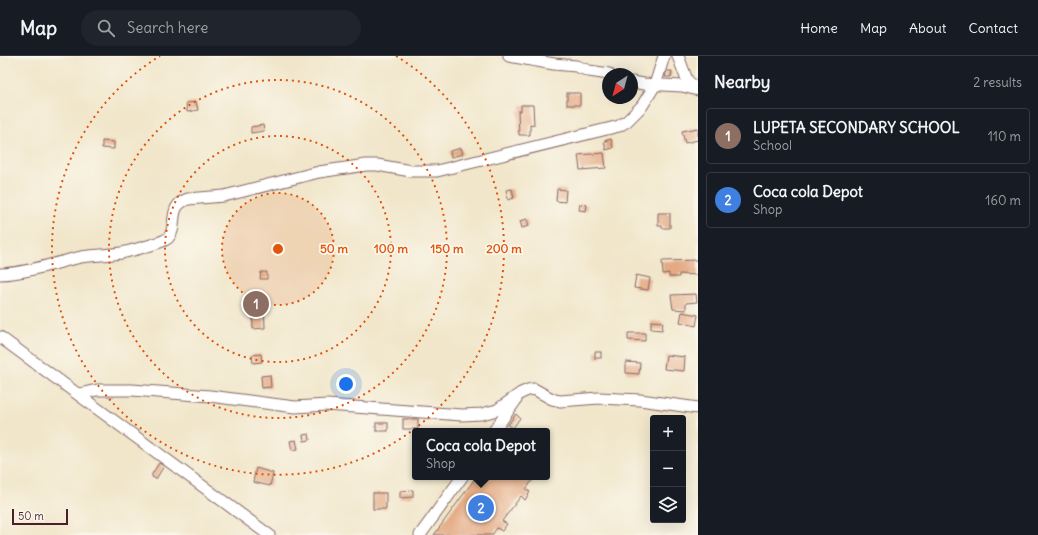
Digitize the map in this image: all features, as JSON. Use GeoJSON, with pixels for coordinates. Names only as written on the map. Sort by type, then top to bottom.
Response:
{"type":"FeatureCollection","features":[{"type":"Feature","properties":{"kind":"street"},"geometry":{"type":"LineString","coordinates":[[509,56],[554,64],[576,66],[589,71],[602,73]]}},
{"type":"Feature","properties":{"kind":"street"},"geometry":{"type":"LineString","coordinates":[[0,274],[45,266],[92,255],[131,251],[162,241],[168,238],[170,234],[176,208],[184,200],[188,199],[224,196],[319,172],[366,165],[377,165],[411,171],[437,171],[619,126],[635,114],[652,92],[664,56]]}},
{"type":"Feature","properties":{"kind":"street"},"geometry":{"type":"LineString","coordinates":[[678,56],[687,80],[697,90]]}},
{"type":"Feature","properties":{"kind":"street"},"geometry":{"type":"LineString","coordinates":[[638,83],[682,86],[697,90]]}},
{"type":"Feature","properties":{"kind":"street"},"geometry":{"type":"LineString","coordinates":[[0,336],[269,535]]}},
{"type":"Feature","properties":{"kind":"street"},"geometry":{"type":"LineString","coordinates":[[79,394],[97,390],[132,390],[210,396],[295,407],[327,405],[462,416],[482,414],[497,410],[521,393],[534,389],[552,399],[560,401],[599,398],[640,400],[698,408]]}},
{"type":"Feature","properties":{"kind":"street"},"geometry":{"type":"LineString","coordinates":[[496,428],[521,393]]}},
{"type":"Feature","properties":{"kind":"street"},"geometry":{"type":"LineString","coordinates":[[420,535],[460,480]]}},
{"type":"Feature","properties":{"kind":"building"},"geometry":{"type":"Polygon","coordinates":[[[667,71],[672,71],[671,77],[665,77],[667,71]]]}},
{"type":"Feature","properties":{"kind":"building"},"geometry":{"type":"Polygon","coordinates":[[[567,93],[580,93],[580,105],[567,105],[567,93]]]}},
{"type":"Feature","properties":{"kind":"building"},"geometry":{"type":"Polygon","coordinates":[[[196,102],[198,110],[187,112],[186,103],[196,102]]]}},
{"type":"Feature","properties":{"kind":"building"},"geometry":{"type":"Polygon","coordinates":[[[521,105],[533,105],[534,125],[530,124],[530,135],[519,135],[518,111],[521,111],[521,105]]]}},
{"type":"Feature","properties":{"kind":"building"},"geometry":{"type":"Polygon","coordinates":[[[263,125],[264,131],[251,133],[251,127],[263,125]]]}},
{"type":"Feature","properties":{"kind":"building"},"geometry":{"type":"Polygon","coordinates":[[[698,128],[698,140],[685,143],[682,131],[698,128]]]}},
{"type":"Feature","properties":{"kind":"building"},"geometry":{"type":"Polygon","coordinates":[[[611,139],[613,148],[606,150],[604,141],[611,139]]]}},
{"type":"Feature","properties":{"kind":"building"},"geometry":{"type":"Polygon","coordinates":[[[102,141],[114,142],[114,149],[102,148],[102,141]]]}},
{"type":"Feature","properties":{"kind":"building"},"geometry":{"type":"Polygon","coordinates":[[[461,148],[463,154],[451,157],[450,151],[461,148]]]}},
{"type":"Feature","properties":{"kind":"building"},"geometry":{"type":"Polygon","coordinates":[[[604,153],[606,168],[580,170],[578,155],[604,153]]]}},
{"type":"Feature","properties":{"kind":"building"},"geometry":{"type":"Polygon","coordinates":[[[512,189],[514,198],[508,200],[506,190],[512,189]]]}},
{"type":"Feature","properties":{"kind":"building"},"geometry":{"type":"Polygon","coordinates":[[[557,189],[566,190],[565,202],[556,201],[557,189]]]}},
{"type":"Feature","properties":{"kind":"building"},"geometry":{"type":"Polygon","coordinates":[[[580,204],[587,205],[586,211],[579,210],[580,204]]]}},
{"type":"Feature","properties":{"kind":"building"},"geometry":{"type":"Polygon","coordinates":[[[658,213],[670,213],[670,228],[662,228],[662,226],[658,226],[658,213]]]}},
{"type":"Feature","properties":{"kind":"building"},"geometry":{"type":"Polygon","coordinates":[[[527,219],[529,226],[522,228],[520,221],[527,219]]]}},
{"type":"Feature","properties":{"kind":"building"},"geometry":{"type":"Polygon","coordinates":[[[698,260],[698,275],[679,274],[679,277],[669,277],[669,273],[663,274],[662,261],[698,260]]]}},
{"type":"Feature","properties":{"kind":"building"},"geometry":{"type":"Polygon","coordinates":[[[261,272],[267,272],[267,279],[260,279],[261,272]]]}},
{"type":"Feature","properties":{"kind":"building"},"geometry":{"type":"Polygon","coordinates":[[[636,275],[650,278],[648,290],[634,288],[636,275]]]}},
{"type":"Feature","properties":{"kind":"building"},"geometry":{"type":"Polygon","coordinates":[[[696,294],[697,302],[686,303],[686,310],[673,309],[671,295],[696,294]]]}},
{"type":"Feature","properties":{"kind":"building"},"geometry":{"type":"Polygon","coordinates":[[[264,302],[265,328],[253,329],[252,303],[264,302]]]}},
{"type":"Feature","properties":{"kind":"building"},"geometry":{"type":"Polygon","coordinates":[[[682,312],[698,315],[696,326],[680,322],[682,312]]]}},
{"type":"Feature","properties":{"kind":"building"},"geometry":{"type":"Polygon","coordinates":[[[651,321],[663,322],[662,330],[651,329],[651,321]]]}},
{"type":"Feature","properties":{"kind":"building"},"geometry":{"type":"Polygon","coordinates":[[[628,333],[645,333],[645,341],[628,340],[628,333]]]}},
{"type":"Feature","properties":{"kind":"building"},"geometry":{"type":"Polygon","coordinates":[[[595,352],[601,352],[601,358],[595,358],[595,352]]]}},
{"type":"Feature","properties":{"kind":"building"},"geometry":{"type":"Polygon","coordinates":[[[261,354],[262,362],[253,363],[252,355],[261,354]]]}},
{"type":"Feature","properties":{"kind":"building"},"geometry":{"type":"Polygon","coordinates":[[[666,355],[685,357],[684,371],[664,369],[666,355]]]}},
{"type":"Feature","properties":{"kind":"building"},"geometry":{"type":"Polygon","coordinates":[[[626,362],[640,363],[639,374],[626,373],[626,362]]]}},
{"type":"Feature","properties":{"kind":"building"},"geometry":{"type":"Polygon","coordinates":[[[270,375],[271,387],[262,388],[261,376],[270,375]]]}},
{"type":"Feature","properties":{"kind":"building"},"geometry":{"type":"Polygon","coordinates":[[[516,414],[520,418],[513,428],[508,425],[516,414]]]}},
{"type":"Feature","properties":{"kind":"building"},"geometry":{"type":"Polygon","coordinates":[[[403,419],[418,419],[418,428],[403,429],[403,419]]]}},
{"type":"Feature","properties":{"kind":"building"},"geometry":{"type":"Polygon","coordinates":[[[376,423],[388,423],[388,431],[376,431],[376,423]]]}},
{"type":"Feature","properties":{"kind":"building"},"geometry":{"type":"Polygon","coordinates":[[[309,434],[310,440],[304,441],[303,435],[309,434]]]}},
{"type":"Feature","properties":{"kind":"building"},"geometry":{"type":"Polygon","coordinates":[[[296,440],[298,449],[292,450],[290,441],[296,440]]]}},
{"type":"Feature","properties":{"kind":"building"},"geometry":{"type":"Polygon","coordinates":[[[159,463],[164,466],[156,479],[152,477],[152,474],[159,463]]]}},
{"type":"Feature","properties":{"kind":"building"},"geometry":{"type":"Polygon","coordinates":[[[256,468],[273,473],[270,486],[253,482],[256,468]]]}},
{"type":"Feature","properties":{"kind":"building"},"geometry":{"type":"Polygon","coordinates":[[[474,480],[533,480],[526,489],[530,492],[525,500],[521,496],[502,521],[507,524],[502,531],[497,528],[492,535],[434,535],[474,480]]]}},
{"type":"Feature","properties":{"kind":"building"},"geometry":{"type":"Polygon","coordinates":[[[413,490],[413,497],[400,498],[400,491],[413,490]]]}},
{"type":"Feature","properties":{"kind":"building"},"geometry":{"type":"Polygon","coordinates":[[[373,493],[386,493],[386,509],[373,509],[373,493]]]}},
{"type":"Feature","properties":{"kind":"place","name":"LUPETA SECONDARY SCHOOL"},"geometry":{"type":"Point","coordinates":[256,304]}},
{"type":"Feature","properties":{"kind":"place","name":"Coca cola Depot"},"geometry":{"type":"Point","coordinates":[481,508]}}]}
